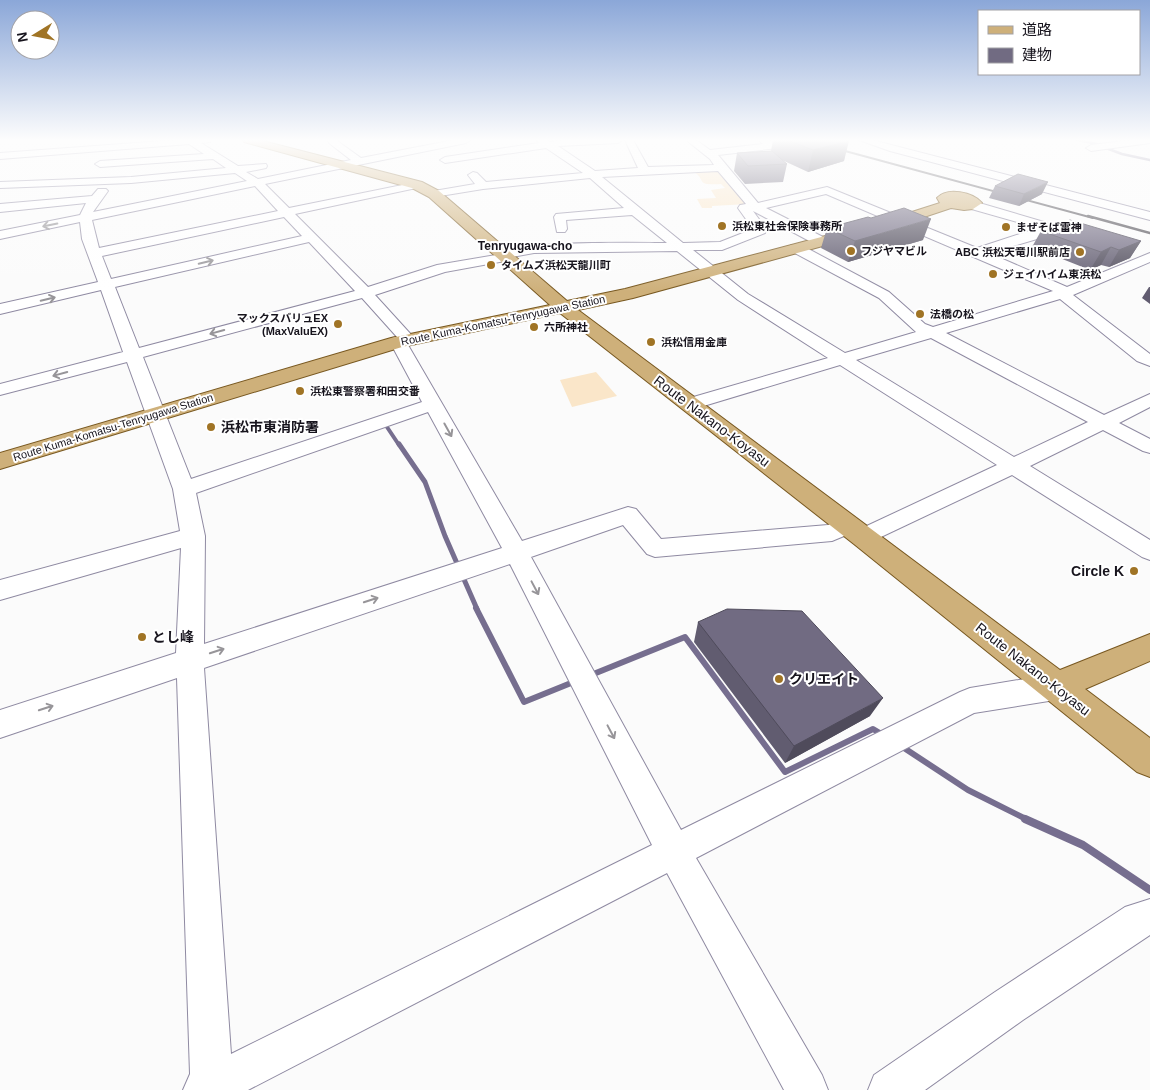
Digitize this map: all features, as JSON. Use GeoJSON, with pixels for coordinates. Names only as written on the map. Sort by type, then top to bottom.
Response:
{"type":"FeatureCollection","features":[{"type":"Feature","properties":{"kind":"main road","name":"Route Nakano-Koyasu"},"geometry":{"type":"LineString","coordinates":[[427,191],[564,308],[856,531],[1150,760]]}},
{"type":"Feature","properties":{"kind":"main road","name":"Route Kuma-Komatsu-Tenryugawa Station"},"geometry":{"type":"LineString","coordinates":[[0,461],[403,341],[628,294],[898,221],[950,204],[972,205]]}},
{"type":"Feature","properties":{"kind":"main road"},"geometry":{"type":"LineString","coordinates":[[1055,687],[1150,647]]}},
{"type":"Feature","properties":{"kind":"street"},"geometry":{"type":"LineString","coordinates":[[0,203],[19,191]]}},
{"type":"Feature","properties":{"kind":"street"},"geometry":{"type":"LineString","coordinates":[[72,191],[97,195],[152,191]]}},
{"type":"Feature","properties":{"kind":"street"},"geometry":{"type":"LineString","coordinates":[[99,191],[97,195],[95,253],[184,489],[193,536],[190,660],[209,1089],[970,701],[1055,687]]}},
{"type":"Feature","properties":{"kind":"street"},"geometry":{"type":"LineString","coordinates":[[0,208],[120,191]]}},
{"type":"Feature","properties":{"kind":"street"},"geometry":{"type":"LineString","coordinates":[[265,191],[365,293],[403,341],[434,404],[516,552],[674,852],[807,1090]]}},
{"type":"Feature","properties":{"kind":"street"},"geometry":{"type":"LineString","coordinates":[[95,253],[287,213],[421,191]]}},
{"type":"Feature","properties":{"kind":"street"},"geometry":{"type":"LineString","coordinates":[[609,191],[743,297],[1150,551]]}},
{"type":"Feature","properties":{"kind":"street"},"geometry":{"type":"LineString","coordinates":[[741,191],[755,207],[820,241]]}},
{"type":"Feature","properties":{"kind":"street"},"geometry":{"type":"LineString","coordinates":[[0,390],[365,293],[442,268],[534,249],[722,246],[761,230],[744,208],[822,191]]}},
{"type":"Feature","properties":{"kind":"street"},"geometry":{"type":"LineString","coordinates":[[828,191],[976,253],[1065,293],[1143,358],[1150,361]]}},
{"type":"Feature","properties":{"kind":"street"},"geometry":{"type":"LineString","coordinates":[[1055,191],[1150,216]]}},
{"type":"Feature","properties":{"kind":"street"},"geometry":{"type":"LineString","coordinates":[[0,235],[97,195]]}},
{"type":"Feature","properties":{"kind":"street"},"geometry":{"type":"LineString","coordinates":[[972,205],[1066,232]]}},
{"type":"Feature","properties":{"kind":"street"},"geometry":{"type":"LineString","coordinates":[[1126,209],[1150,207]]}},
{"type":"Feature","properties":{"kind":"street"},"geometry":{"type":"LineString","coordinates":[[561,229],[560,217],[634,211]]}},
{"type":"Feature","properties":{"kind":"street"},"geometry":{"type":"LineString","coordinates":[[976,253],[1032,236],[1050,228]]}},
{"type":"Feature","properties":{"kind":"street"},"geometry":{"type":"LineString","coordinates":[[0,310],[311,238]]}},
{"type":"Feature","properties":{"kind":"street"},"geometry":{"type":"LineString","coordinates":[[796,248],[884,295],[919,327],[934,333],[1150,447]]}},
{"type":"Feature","properties":{"kind":"street"},"geometry":{"type":"LineString","coordinates":[[1134,252],[1150,257]]}},
{"type":"Feature","properties":{"kind":"street"},"geometry":{"type":"LineString","coordinates":[[690,404],[1065,293],[1150,257]]}},
{"type":"Feature","properties":{"kind":"street"},"geometry":{"type":"LineString","coordinates":[[0,724],[628,515],[655,548],[856,531],[1014,465],[1150,400]]}},
{"type":"Feature","properties":{"kind":"street"},"geometry":{"type":"LineString","coordinates":[[184,489],[434,404]]}},
{"type":"Feature","properties":{"kind":"street"},"geometry":{"type":"LineString","coordinates":[[0,590],[193,536]]}},
{"type":"Feature","properties":{"kind":"street"},"geometry":{"type":"LineString","coordinates":[[888,1090],[1138,920],[1150,917]]}},
{"type":"Feature","properties":{"kind":"shaded area"},"geometry":{"type":"Polygon","coordinates":[[[712,191],[737,191],[748,204],[702,208],[697,199],[716,198],[712,191]]]}},
{"type":"Feature","properties":{"kind":"shaded area"},"geometry":{"type":"Polygon","coordinates":[[[596,372],[617,396],[572,407],[560,380],[596,372]]]}},
{"type":"Feature","properties":{"kind":"building"},"geometry":{"type":"Polygon","coordinates":[[[1013,191],[1030,191],[1024,194],[1013,191]]]}},
{"type":"Feature","properties":{"kind":"building"},"geometry":{"type":"Polygon","coordinates":[[[904,208],[931,219],[855,241],[827,228],[868,217],[871,218],[904,208]]]}},
{"type":"Feature","properties":{"kind":"building"},"geometry":{"type":"Polygon","coordinates":[[[1070,220],[1141,241],[1119,250],[1111,247],[1101,252],[1041,231],[1070,220]]]}},
{"type":"Feature","properties":{"kind":"building","name":"クリエイト"},"geometry":{"type":"Polygon","coordinates":[[[727,609],[802,611],[883,698],[794,746],[698,622],[727,609]]]}},
{"type":"Feature","properties":{"kind":"waterway"},"geometry":{"type":"LineString","coordinates":[[387,427],[399,445]]}},
{"type":"Feature","properties":{"kind":"waterway"},"geometry":{"type":"LineString","coordinates":[[399,444],[425,482],[445,536],[477,609]]}},
{"type":"Feature","properties":{"kind":"waterway"},"geometry":{"type":"LineString","coordinates":[[476,608],[524,702],[576,681]]}},
{"type":"Feature","properties":{"kind":"waterway"},"geometry":{"type":"LineString","coordinates":[[591,675],[685,637],[785,772],[873,729],[883,735]]}},
{"type":"Feature","properties":{"kind":"waterway"},"geometry":{"type":"LineString","coordinates":[[901,746],[968,790],[1028,820]]}},
{"type":"Feature","properties":{"kind":"waterway"},"geometry":{"type":"LineString","coordinates":[[1025,819],[1083,845],[1150,890]]}},
{"type":"Feature","properties":{"kind":"railway"},"geometry":{"type":"LineString","coordinates":[[993,191],[1093,218]]}},
{"type":"Feature","properties":{"kind":"railway"},"geometry":{"type":"LineString","coordinates":[[1088,216],[1150,233]]}},
{"type":"Feature","properties":{"kind":"place","name":"浜松東社会保険事務所"},"geometry":{"type":"Point","coordinates":[722,226]}},
{"type":"Feature","properties":{"kind":"place","name":"まぜそば雷神"},"geometry":{"type":"Point","coordinates":[1006,227]}},
{"type":"Feature","properties":{"kind":"place","name":"フジヤマビル"},"geometry":{"type":"Point","coordinates":[851,251]}},
{"type":"Feature","properties":{"kind":"place","name":"ABC 浜松天竜川駅前店"},"geometry":{"type":"Point","coordinates":[1080,252]}},
{"type":"Feature","properties":{"kind":"place","name":"タイムズ浜松天龍川町"},"geometry":{"type":"Point","coordinates":[491,265]}},
{"type":"Feature","properties":{"kind":"place","name":"ジェイハイム東浜松"},"geometry":{"type":"Point","coordinates":[993,274]}},
{"type":"Feature","properties":{"kind":"place","name":"法橋の松"},"geometry":{"type":"Point","coordinates":[920,314]}},
{"type":"Feature","properties":{"kind":"place","name":"マックスバリュEX (MaxValuEX)"},"geometry":{"type":"Point","coordinates":[338,324]}},
{"type":"Feature","properties":{"kind":"place","name":"六所神社"},"geometry":{"type":"Point","coordinates":[534,327]}},
{"type":"Feature","properties":{"kind":"place","name":"浜松信用金庫"},"geometry":{"type":"Point","coordinates":[651,342]}},
{"type":"Feature","properties":{"kind":"place","name":"浜松東警察署和田交番"},"geometry":{"type":"Point","coordinates":[300,391]}},
{"type":"Feature","properties":{"kind":"place","name":"浜松市東消防署"},"geometry":{"type":"Point","coordinates":[211,427]}},
{"type":"Feature","properties":{"kind":"place","name":"Circle K"},"geometry":{"type":"Point","coordinates":[1134,571]}},
{"type":"Feature","properties":{"kind":"place","name":"とし峰"},"geometry":{"type":"Point","coordinates":[142,637]}},
{"type":"Feature","properties":{"kind":"place","name":"クリエイト"},"geometry":{"type":"Point","coordinates":[779,679]}},
{"type":"Feature","properties":{"kind":"district","name":"Tenryugawa-cho"},"geometry":{"type":"Point","coordinates":[525,246]}}]}
